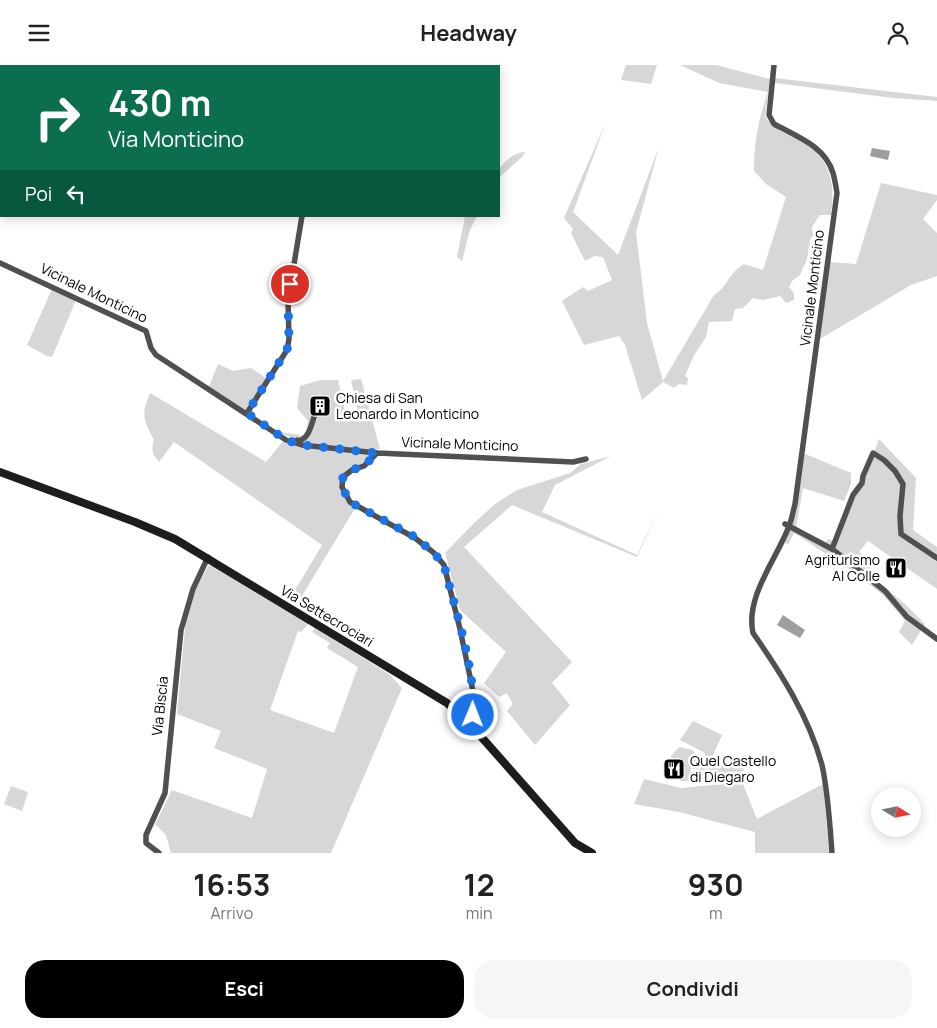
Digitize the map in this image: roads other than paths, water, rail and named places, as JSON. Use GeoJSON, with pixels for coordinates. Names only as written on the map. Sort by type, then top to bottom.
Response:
{"type":"FeatureCollection","features":[{"type":"Feature","properties":{"kind":"main road","name":"Via Settecrociari"},"geometry":{"type":"LineString","coordinates":[[0,473],[135,522],[175,539],[208,557],[447,703],[469,723],[575,843],[592,853]]}},
{"type":"Feature","properties":{"kind":"street","name":"Vicinale Monticino"},"geometry":{"type":"LineString","coordinates":[[774,65],[769,115],[771,120],[774,124],[810,143],[821,153],[833,172],[837,193],[795,503],[761,584],[752,612],[751,625],[753,633],[782,673],[813,739],[822,766],[832,853]]}},
{"type":"Feature","properties":{"kind":"street"},"geometry":{"type":"LineString","coordinates":[[247,413],[287,350],[289,339],[288,300],[302,217]]}},
{"type":"Feature","properties":{"kind":"street","name":"Vicinale Monticino"},"geometry":{"type":"LineString","coordinates":[[0,263],[146,331],[151,348],[156,355],[285,439],[302,445],[377,453],[573,462],[586,459]]}},
{"type":"Feature","properties":{"kind":"street"},"geometry":{"type":"LineString","coordinates":[[285,439],[304,440],[310,431],[314,417]]}},
{"type":"Feature","properties":{"kind":"street"},"geometry":{"type":"LineString","coordinates":[[377,453],[364,466],[352,470],[343,477],[342,487],[350,502],[415,537],[434,553],[444,565],[474,697],[473,715],[469,723]]}},
{"type":"Feature","properties":{"kind":"street"},"geometry":{"type":"LineString","coordinates":[[832,549],[852,495],[862,483],[863,476],[874,453],[895,471],[903,484],[900,516],[901,534],[937,558]]}},
{"type":"Feature","properties":{"kind":"street"},"geometry":{"type":"LineString","coordinates":[[787,525],[832,549],[885,591],[907,617],[937,639]]}},
{"type":"Feature","properties":{"kind":"street","name":"Via Biscia"},"geometry":{"type":"LineString","coordinates":[[159,853],[146,843],[146,835],[165,793],[181,630],[193,589],[208,557]]}},
{"type":"Feature","properties":{"kind":"place","name":"Chiesa di San Leonardo in Monticino"},"geometry":{"type":"Point","coordinates":[320,406]}},
{"type":"Feature","properties":{"kind":"place","name":"Agriturismo Al Colle"},"geometry":{"type":"Point","coordinates":[896,568]}},
{"type":"Feature","properties":{"kind":"place","name":"Quel Castello di Diegaro"},"geometry":{"type":"Point","coordinates":[674,769]}}]}
